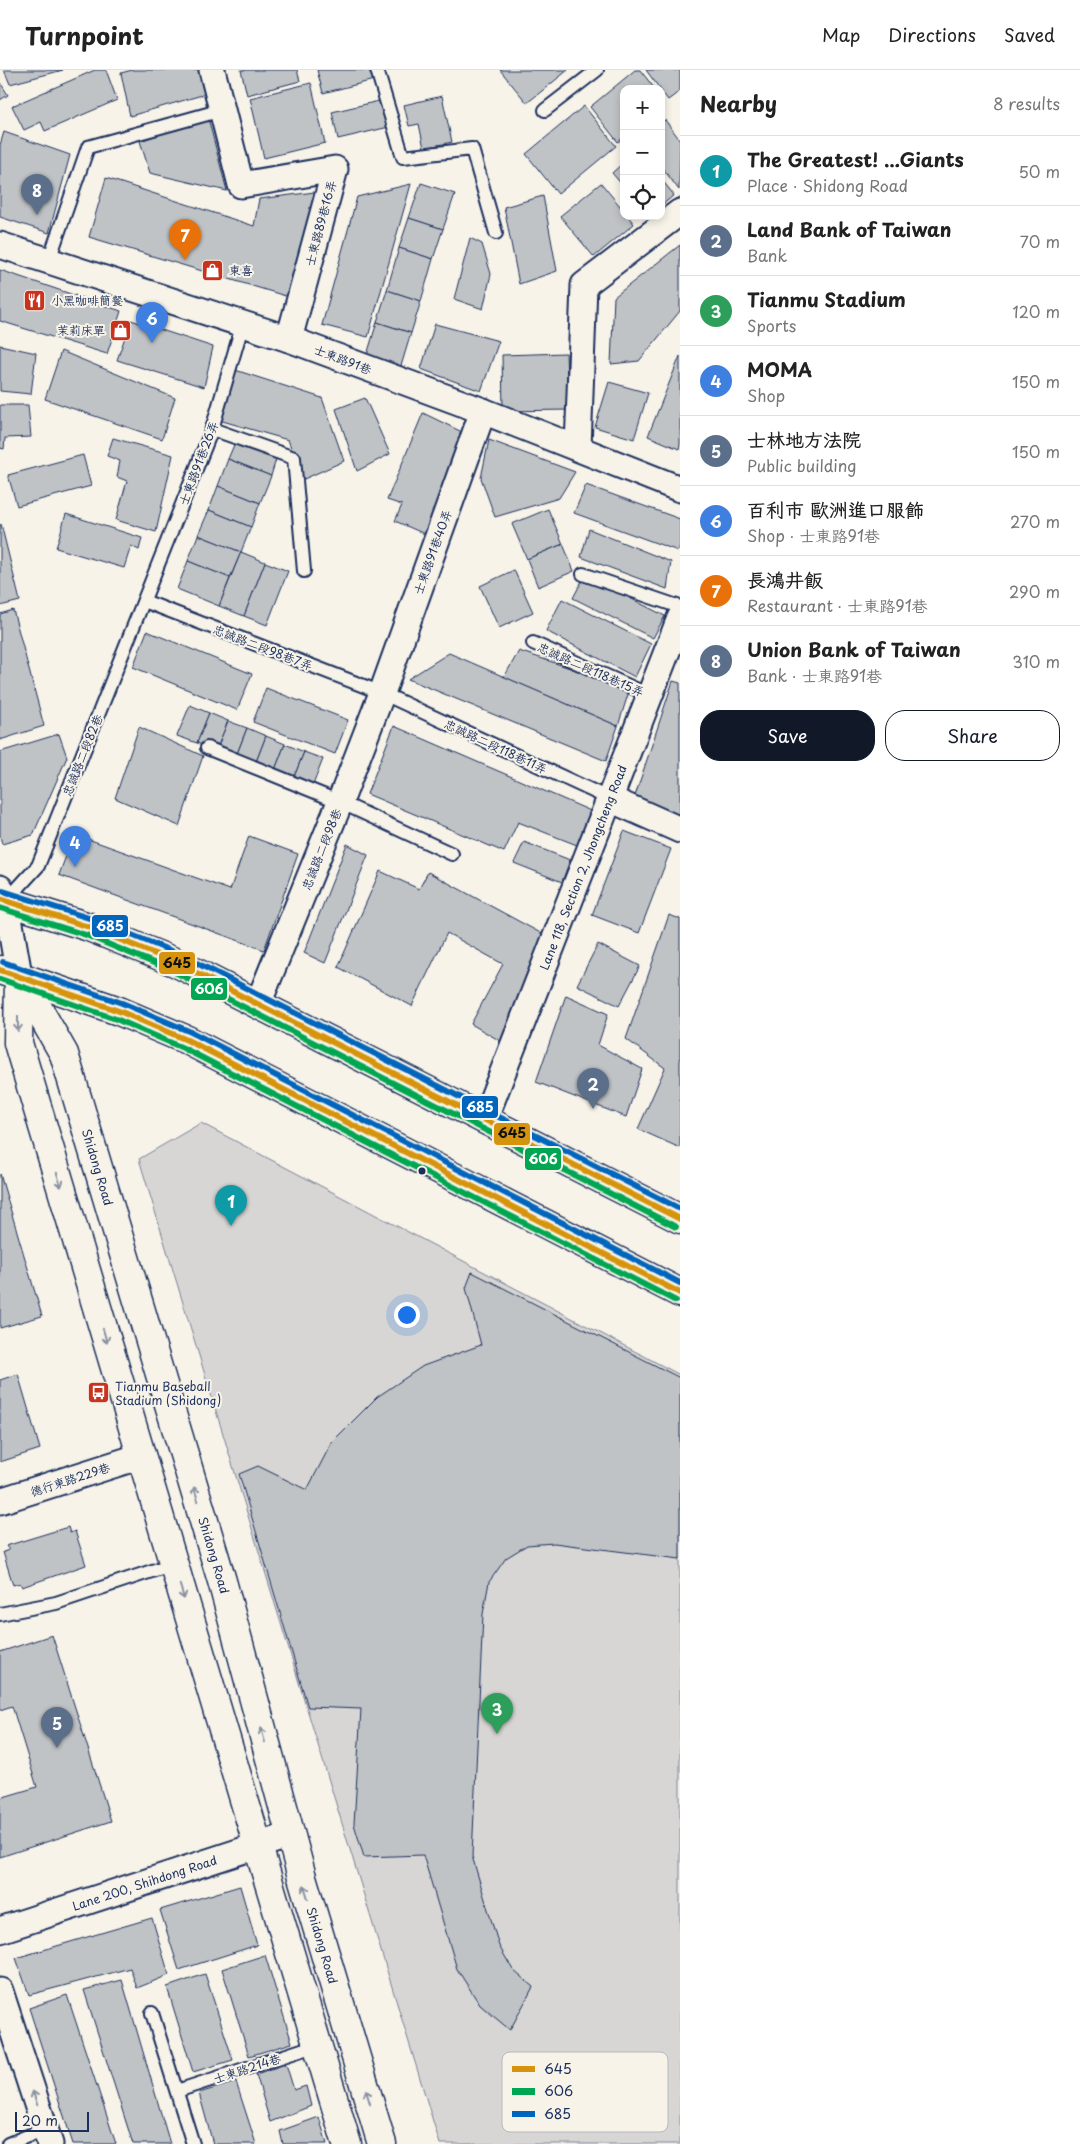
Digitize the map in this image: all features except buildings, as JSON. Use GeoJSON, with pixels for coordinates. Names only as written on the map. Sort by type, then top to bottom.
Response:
{"type":"FeatureCollection","features":[{"type":"Feature","properties":{"kind":"street","name":"士東路89巷16弄"},"geometry":{"type":"LineString","coordinates":[[212,70],[241,185],[334,170],[289,339]]}},
{"type":"Feature","properties":{"kind":"street"},"geometry":{"type":"LineString","coordinates":[[578,448],[584,285],[680,212]]}},
{"type":"Feature","properties":{"kind":"street","name":"士東路91巷"},"geometry":{"type":"LineString","coordinates":[[0,245],[289,339],[483,411],[680,489]]}},
{"type":"Feature","properties":{"kind":"street","name":"士東路91巷40弄"},"geometry":{"type":"LineString","coordinates":[[382,693],[483,411]]}},
{"type":"Feature","properties":{"kind":"street","name":"Lane 118, Section 2, Jhongcheng Road"},"geometry":{"type":"LineString","coordinates":[[485,1118],[679,620]]}},
{"type":"Feature","properties":{"kind":"street","name":"忠誠路二段98巷"},"geometry":{"type":"LineString","coordinates":[[258,1004],[382,693]]}},
{"type":"Feature","properties":{"kind":"street"},"geometry":{"type":"LineString","coordinates":[[610,799],[680,830]]}},
{"type":"Feature","properties":{"kind":"street"},"geometry":{"type":"LineString","coordinates":[[2,896],[89,927],[177,963],[485,1118],[680,1219]]}},
{"type":"Feature","properties":{"kind":"street","name":"Shidong Road"},"geometry":{"type":"LineString","coordinates":[[2,896],[18,1043],[347,2144]]}},
{"type":"Feature","properties":{"kind":"street"},"geometry":{"type":"LineString","coordinates":[[9,972],[119,1011],[187,1040],[680,1293]]}},
{"type":"Feature","properties":{"kind":"street","name":"Shidong Road"},"geometry":{"type":"LineString","coordinates":[[9,972],[64,1054],[222,1581],[290,1835],[382,2144]]}},
{"type":"Feature","properties":{"kind":"street","name":"德行東路229巷"},"geometry":{"type":"LineString","coordinates":[[0,1501],[141,1456]]}},
{"type":"Feature","properties":{"kind":"street","name":"Lane 200, Shihdong Road"},"geometry":{"type":"LineString","coordinates":[[0,1930],[290,1835]]}},
{"type":"Feature","properties":{"kind":"street"},"geometry":{"type":"LineString","coordinates":[[0,1991],[47,2137]]}},
{"type":"Feature","properties":{"kind":"lane"},"geometry":{"type":"LineString","coordinates":[[377,70],[403,157],[472,149],[496,233]]}},
{"type":"Feature","properties":{"kind":"lane"},"geometry":{"type":"LineString","coordinates":[[545,110],[597,70]]}},
{"type":"Feature","properties":{"kind":"lane"},"geometry":{"type":"LineString","coordinates":[[49,260],[88,147],[222,110]]}},
{"type":"Feature","properties":{"kind":"lane","name":"士東路91巷26弄"},"geometry":{"type":"LineString","coordinates":[[144,601],[212,429],[243,323]]}},
{"type":"Feature","properties":{"kind":"lane"},"geometry":{"type":"LineString","coordinates":[[212,429],[294,458],[304,570]]}},
{"type":"Feature","properties":{"kind":"lane"},"geometry":{"type":"LineString","coordinates":[[583,574],[679,620]]}},
{"type":"Feature","properties":{"kind":"lane","name":"忠誠路二段98巷7弄"},"geometry":{"type":"LineString","coordinates":[[144,601],[382,693]]}},
{"type":"Feature","properties":{"kind":"lane","name":"忠誠路二段82巷"},"geometry":{"type":"LineString","coordinates":[[2,896],[38,866],[144,601]]}},
{"type":"Feature","properties":{"kind":"lane","name":"忠誠路二段118巷15弄"},"geometry":{"type":"LineString","coordinates":[[532,643],[649,695]]}},
{"type":"Feature","properties":{"kind":"lane","name":"忠誠路二段118巷11弄"},"geometry":{"type":"LineString","coordinates":[[382,693],[610,799]]}},
{"type":"Feature","properties":{"kind":"lane"},"geometry":{"type":"LineString","coordinates":[[207,748],[340,802],[452,854]]}},
{"type":"Feature","properties":{"kind":"lane"},"geometry":{"type":"LineString","coordinates":[[0,1614],[56,1603],[173,1564]]}},
{"type":"Feature","properties":{"kind":"lane"},"geometry":{"type":"LineString","coordinates":[[152,2013],[193,2144]]}},
{"type":"Feature","properties":{"kind":"lane","name":"士東路214巷"},"geometry":{"type":"LineString","coordinates":[[177,2091],[317,2045]]}},
{"type":"Feature","properties":{"kind":"lane"},"geometry":{"type":"LineString","coordinates":[[8,2144],[47,2137]]}},
{"type":"Feature","properties":{"kind":"shaded area"},"geometry":{"type":"Polygon","coordinates":[[[201,1123],[680,1375],[680,2144],[440,2144],[139,1159],[201,1123]]]}},
{"type":"Feature","properties":{"kind":"transit line","name":"685"},"geometry":{"type":"LineString","coordinates":[[3,891],[92,919],[181,955],[680,1209]]}},
{"type":"Feature","properties":{"kind":"transit line","name":"645"},"geometry":{"type":"LineString","coordinates":[[0,899],[89,927],[177,963],[680,1219]]}},
{"type":"Feature","properties":{"kind":"transit line","name":"606"},"geometry":{"type":"LineString","coordinates":[[0,908],[86,935],[173,971],[676,1227]]}},
{"type":"Feature","properties":{"kind":"transit line","name":"685"},"geometry":{"type":"LineString","coordinates":[[3,962],[122,1003],[191,1032],[680,1283]]}},
{"type":"Feature","properties":{"kind":"transit line","name":"645"},"geometry":{"type":"LineString","coordinates":[[0,970],[119,1011],[187,1040],[680,1293]]}},
{"type":"Feature","properties":{"kind":"transit line","name":"606"},"geometry":{"type":"LineString","coordinates":[[0,979],[116,1019],[183,1048],[676,1301]]}},
{"type":"Feature","properties":{"kind":"place","name":"Union Bank of Taiwan"},"geometry":{"type":"Point","coordinates":[37,215]}},
{"type":"Feature","properties":{"kind":"place","name":"長鴻井飯"},"geometry":{"type":"Point","coordinates":[185,260]}},
{"type":"Feature","properties":{"kind":"place","name":"東喜"},"geometry":{"type":"Point","coordinates":[213,270]}},
{"type":"Feature","properties":{"kind":"place","name":"小黑咖啡簡餐"},"geometry":{"type":"Point","coordinates":[35,300]}},
{"type":"Feature","properties":{"kind":"place","name":"茉莉床單"},"geometry":{"type":"Point","coordinates":[121,330]}},
{"type":"Feature","properties":{"kind":"place","name":"百利市 歐洲進口服飾"},"geometry":{"type":"Point","coordinates":[152,343]}},
{"type":"Feature","properties":{"kind":"place","name":"MOMA"},"geometry":{"type":"Point","coordinates":[75,867]}},
{"type":"Feature","properties":{"kind":"place","name":"Land Bank of Taiwan"},"geometry":{"type":"Point","coordinates":[593,1109]}},
{"type":"Feature","properties":{"kind":"place","name":"The Greatest! ...Giants"},"geometry":{"type":"Point","coordinates":[231,1226]}},
{"type":"Feature","properties":{"kind":"place","name":"Tianmu Baseball Stadium (Shidong)"},"geometry":{"type":"Point","coordinates":[99,1393]}},
{"type":"Feature","properties":{"kind":"place","name":"Tianmu Stadium"},"geometry":{"type":"Point","coordinates":[497,1734]}},
{"type":"Feature","properties":{"kind":"place","name":"士林地方法院"},"geometry":{"type":"Point","coordinates":[57,1748]}}]}
